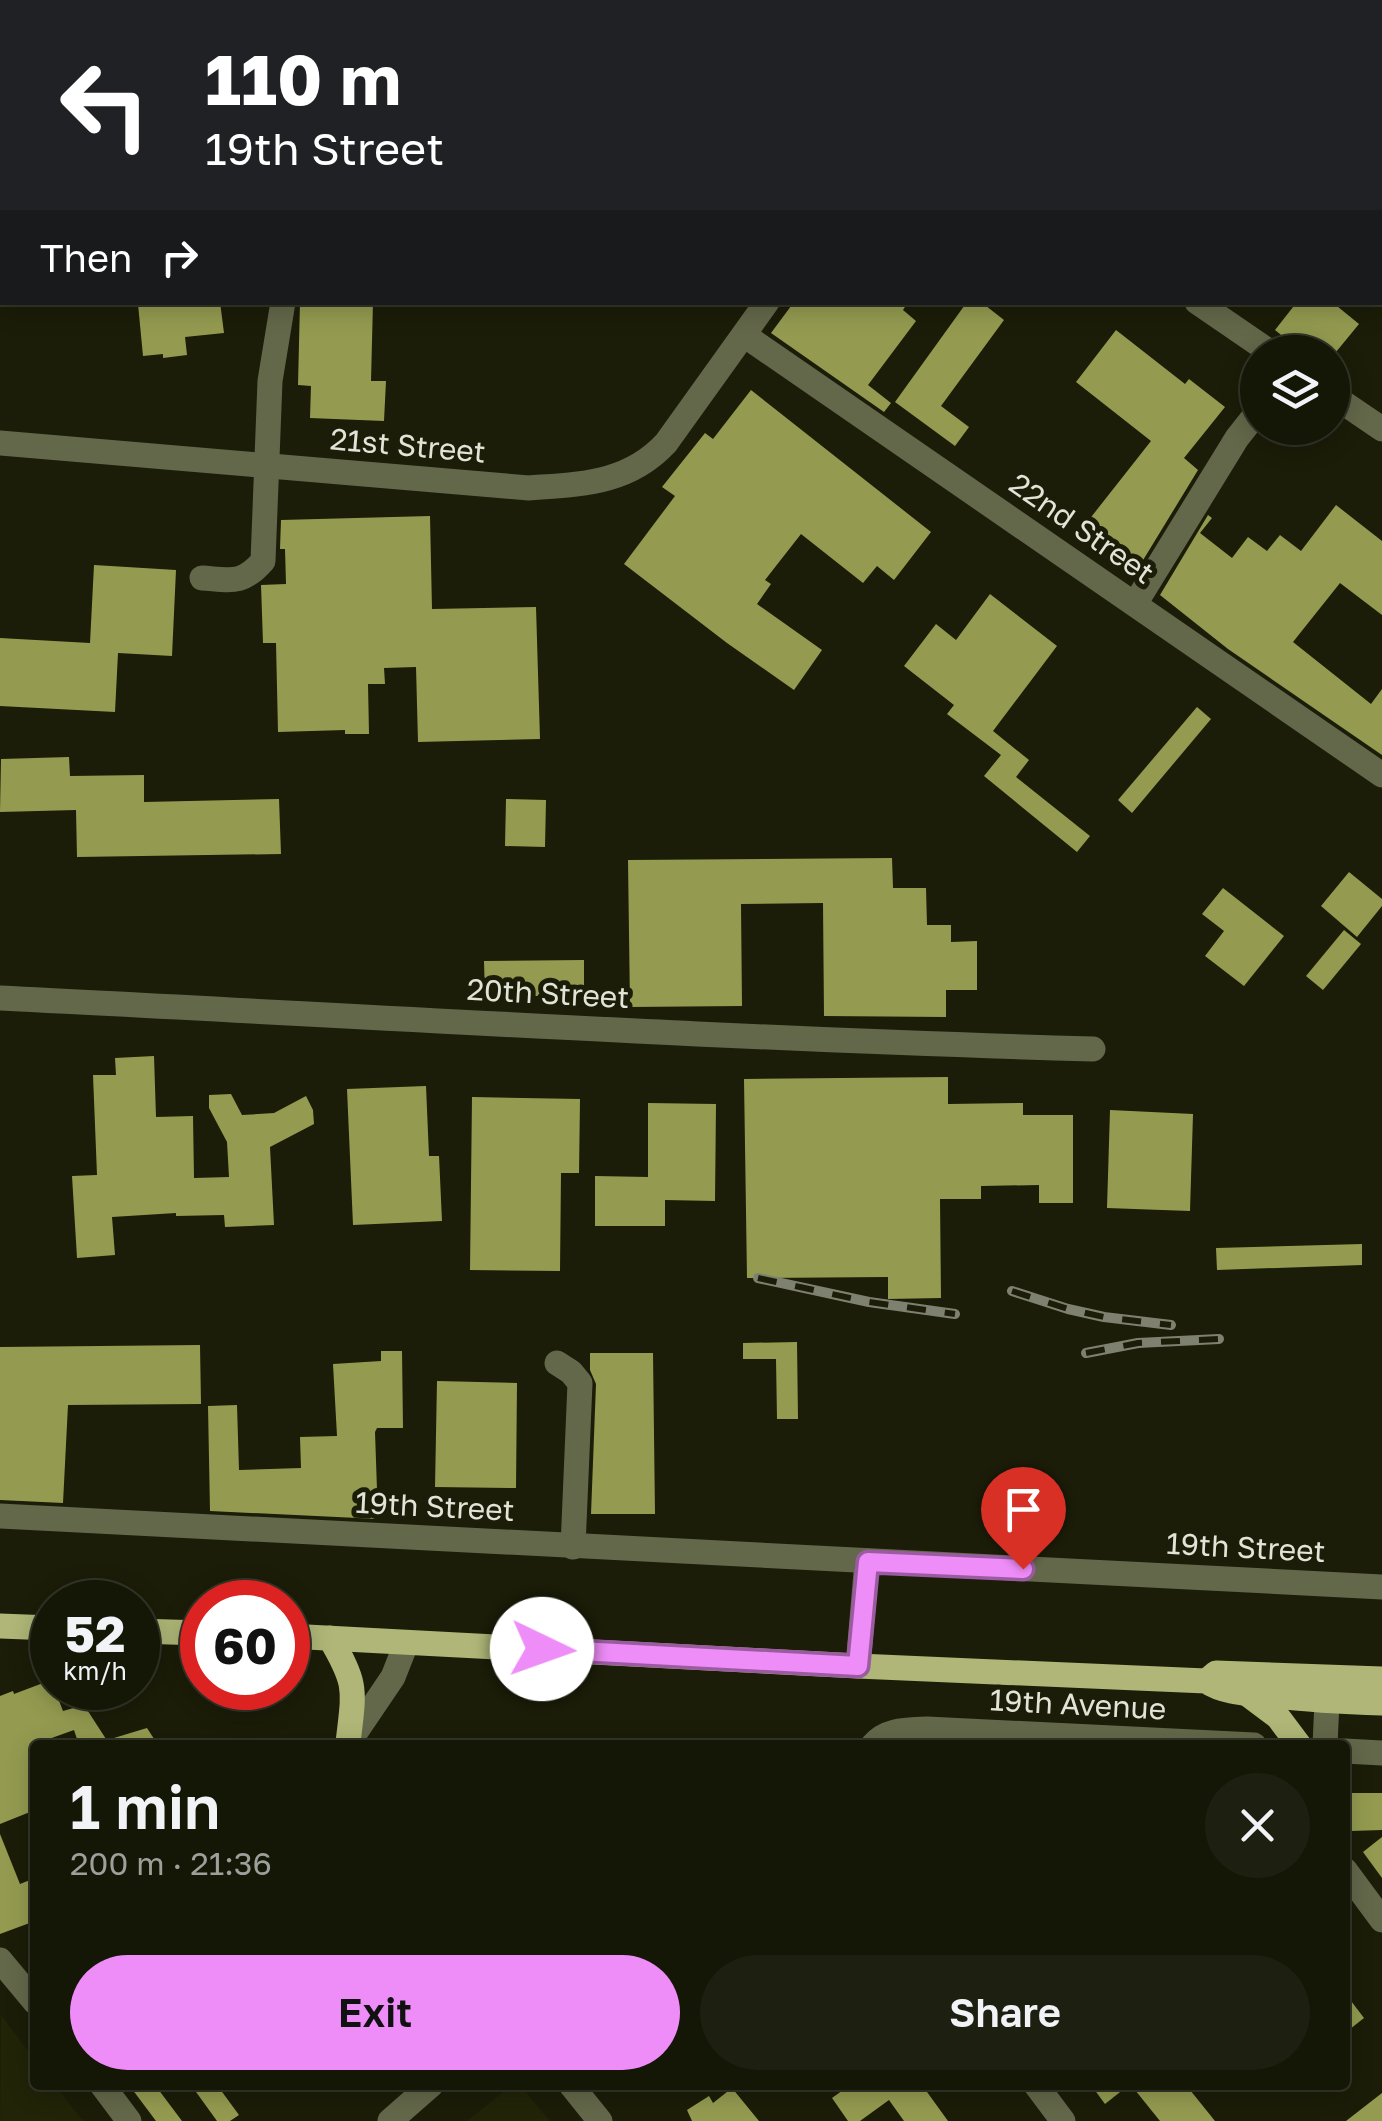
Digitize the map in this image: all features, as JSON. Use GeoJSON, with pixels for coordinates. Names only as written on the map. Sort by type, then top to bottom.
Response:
{"type":"FeatureCollection","features":[{"type":"Feature","properties":{"kind":"main road"},"geometry":{"type":"LineString","coordinates":[[0,1626],[30,1627]]}},
{"type":"Feature","properties":{"kind":"main road"},"geometry":{"type":"LineString","coordinates":[[310,1637],[1206,1681],[1218,1688],[1246,1693],[1328,1689],[1382,1678]]}},
{"type":"Feature","properties":{"kind":"main road"},"geometry":{"type":"LineString","coordinates":[[330,1638],[346,1665],[354,1691],[348,1740]]}},
{"type":"Feature","properties":{"kind":"main road"},"geometry":{"type":"LineString","coordinates":[[1206,1681],[1216,1673],[1328,1689],[1382,1703]]}},
{"type":"Feature","properties":{"kind":"main road"},"geometry":{"type":"LineString","coordinates":[[1246,1693],[1278,1717],[1295,1740]]}},
{"type":"Feature","properties":{"kind":"street"},"geometry":{"type":"LineString","coordinates":[[202,578],[239,580],[263,562],[270,381],[283,305]]}},
{"type":"Feature","properties":{"kind":"street","name":"21st Street"},"geometry":{"type":"LineString","coordinates":[[0,443],[529,488],[602,481],[636,468],[666,443],[765,305]]}},
{"type":"Feature","properties":{"kind":"street"},"geometry":{"type":"LineString","coordinates":[[1201,305],[1245,335]]}},
{"type":"Feature","properties":{"kind":"street","name":"22nd Street"},"geometry":{"type":"LineString","coordinates":[[744,335],[1382,775]]}},
{"type":"Feature","properties":{"kind":"street"},"geometry":{"type":"LineString","coordinates":[[1350,407],[1382,429]]}},
{"type":"Feature","properties":{"kind":"street"},"geometry":{"type":"LineString","coordinates":[[1134,604],[1240,435]]}},
{"type":"Feature","properties":{"kind":"street","name":"20th Street"},"geometry":{"type":"LineString","coordinates":[[0,998],[857,1041],[1093,1049]]}},
{"type":"Feature","properties":{"kind":"street"},"geometry":{"type":"LineString","coordinates":[[557,1362],[580,1383],[573,1546]]}},
{"type":"Feature","properties":{"kind":"street","name":"19th Street"},"geometry":{"type":"LineString","coordinates":[[0,1516],[1382,1587]]}},
{"type":"Feature","properties":{"kind":"street"},"geometry":{"type":"LineString","coordinates":[[858,1666],[868,1562]]}},
{"type":"Feature","properties":{"kind":"street"},"geometry":{"type":"LineString","coordinates":[[351,1740],[394,1677],[406,1644]]}},
{"type":"Feature","properties":{"kind":"street"},"geometry":{"type":"LineString","coordinates":[[1325,1740],[1328,1689]]}},
{"type":"Feature","properties":{"kind":"street","name":"19th Avenue"},"geometry":{"type":"LineString","coordinates":[[877,1740],[899,1730],[927,1729],[1152,1740]]}},
{"type":"Feature","properties":{"kind":"street"},"geometry":{"type":"LineString","coordinates":[[1350,1751],[1382,1753]]}},
{"type":"Feature","properties":{"kind":"street"},"geometry":{"type":"LineString","coordinates":[[1350,1877],[1382,1920]]}},
{"type":"Feature","properties":{"kind":"street"},"geometry":{"type":"LineString","coordinates":[[0,1960],[23,1992]]}},
{"type":"Feature","properties":{"kind":"street"},"geometry":{"type":"LineString","coordinates":[[106,2090],[129,2121]]}},
{"type":"Feature","properties":{"kind":"street"},"geometry":{"type":"LineString","coordinates":[[390,2121],[425,2090]]}},
{"type":"Feature","properties":{"kind":"street"},"geometry":{"type":"LineString","coordinates":[[575,2090],[600,2121]]}},
{"type":"Feature","properties":{"kind":"street"},"geometry":{"type":"LineString","coordinates":[[1039,2090],[1052,2116]]}},
{"type":"Feature","properties":{"kind":"shaded area"},"geometry":{"type":"Polygon","coordinates":[[[1,2015],[30,2053],[30,2090],[59,2090],[83,2121],[0,2121],[1,2015]]]}},
{"type":"Feature","properties":{"kind":"shaded area"},"geometry":{"type":"Polygon","coordinates":[[[506,2090],[524,2090],[550,2121],[467,2121],[506,2090]]]}},
{"type":"Feature","properties":{"kind":"building"},"geometry":{"type":"Polygon","coordinates":[[[138,305],[220,305],[224,333],[185,337],[187,355],[143,356],[138,305]]]}},
{"type":"Feature","properties":{"kind":"building"},"geometry":{"type":"Polygon","coordinates":[[[300,305],[373,305],[371,381],[386,381],[384,421],[310,418],[311,386],[298,385],[300,305]]]}},
{"type":"Feature","properties":{"kind":"building"},"geometry":{"type":"Polygon","coordinates":[[[792,305],[906,305],[903,310],[916,321],[868,385],[891,403],[884,412],[771,333],[792,305]]]}},
{"type":"Feature","properties":{"kind":"building"},"geometry":{"type":"Polygon","coordinates":[[[965,305],[985,305],[1004,320],[941,406],[969,427],[955,446],[895,402],[965,305]]]}},
{"type":"Feature","properties":{"kind":"building"},"geometry":{"type":"Polygon","coordinates":[[[1295,305],[1336,305],[1359,324],[1350,335],[1281,335],[1275,330],[1295,305]]]}},
{"type":"Feature","properties":{"kind":"building"},"geometry":{"type":"Polygon","coordinates":[[[1116,330],[1185,384],[1189,379],[1225,407],[1184,458],[1198,470],[1134,575],[1077,535],[1151,441],[1076,382],[1116,330]]]}},
{"type":"Feature","properties":{"kind":"building"},"geometry":{"type":"Polygon","coordinates":[[[751,390],[931,532],[894,580],[877,566],[863,583],[801,534],[765,580],[771,584],[757,604],[822,650],[794,690],[624,564],[675,496],[662,487],[705,433],[713,439],[751,390]]]}},
{"type":"Feature","properties":{"kind":"building"},"geometry":{"type":"Polygon","coordinates":[[[1336,505],[1382,541],[1382,615],[1340,583],[1293,642],[1371,704],[1382,689],[1382,755],[1228,649],[1160,595],[1208,515],[1212,518],[1200,533],[1232,558],[1248,537],[1267,551],[1280,535],[1301,551],[1336,505]]]}},
{"type":"Feature","properties":{"kind":"building"},"geometry":{"type":"Polygon","coordinates":[[[430,516],[432,609],[536,607],[540,739],[418,742],[416,667],[384,668],[385,684],[368,684],[369,734],[345,734],[345,730],[278,732],[276,643],[263,643],[261,585],[286,584],[285,549],[280,549],[281,520],[430,516]]]}},
{"type":"Feature","properties":{"kind":"building"},"geometry":{"type":"Polygon","coordinates":[[[94,565],[176,570],[172,656],[118,653],[115,712],[0,706],[0,638],[90,643],[94,565]]]}},
{"type":"Feature","properties":{"kind":"building"},"geometry":{"type":"Polygon","coordinates":[[[990,594],[1057,646],[993,731],[1029,760],[1016,777],[1090,836],[1077,852],[984,776],[1001,755],[947,714],[954,705],[904,666],[936,624],[956,640],[990,594]]]}},
{"type":"Feature","properties":{"kind":"building"},"geometry":{"type":"Polygon","coordinates":[[[1197,707],[1211,719],[1132,813],[1118,800],[1197,707]]]}},
{"type":"Feature","properties":{"kind":"building"},"geometry":{"type":"Polygon","coordinates":[[[69,757],[70,776],[144,775],[144,802],[279,799],[281,854],[77,857],[76,810],[0,812],[1,759],[69,757]]]}},
{"type":"Feature","properties":{"kind":"building"},"geometry":{"type":"Polygon","coordinates":[[[506,799],[546,800],[545,847],[505,846],[506,799]]]}},
{"type":"Feature","properties":{"kind":"building"},"geometry":{"type":"Polygon","coordinates":[[[892,858],[893,888],[926,888],[927,925],[951,925],[951,942],[977,941],[977,990],[946,990],[946,1017],[824,1016],[823,903],[741,904],[742,1006],[630,1007],[628,860],[892,858]]]}},
{"type":"Feature","properties":{"kind":"building"},"geometry":{"type":"Polygon","coordinates":[[[1349,872],[1382,899],[1382,906],[1357,937],[1321,906],[1349,872]]]}},
{"type":"Feature","properties":{"kind":"building"},"geometry":{"type":"Polygon","coordinates":[[[1223,888],[1284,936],[1244,986],[1205,956],[1224,931],[1202,914],[1223,888]]]}},
{"type":"Feature","properties":{"kind":"building"},"geometry":{"type":"Polygon","coordinates":[[[1344,930],[1361,944],[1323,990],[1306,976],[1344,930]]]}},
{"type":"Feature","properties":{"kind":"building"},"geometry":{"type":"Polygon","coordinates":[[[584,960],[584,996],[485,996],[484,961],[584,960]]]}},
{"type":"Feature","properties":{"kind":"building"},"geometry":{"type":"Polygon","coordinates":[[[154,1056],[156,1117],[193,1116],[194,1178],[229,1177],[227,1142],[209,1108],[209,1095],[231,1094],[242,1115],[274,1113],[306,1096],[314,1124],[270,1147],[274,1225],[225,1227],[224,1215],[112,1217],[115,1255],[77,1258],[72,1176],[97,1175],[93,1075],[116,1075],[115,1058],[154,1056]]]}},
{"type":"Feature","properties":{"kind":"building"},"geometry":{"type":"Polygon","coordinates":[[[948,1077],[948,1104],[1023,1103],[1023,1115],[1073,1115],[1073,1203],[1039,1203],[1039,1185],[981,1186],[981,1199],[940,1199],[941,1298],[888,1299],[888,1277],[747,1278],[744,1079],[948,1077]]]}},
{"type":"Feature","properties":{"kind":"building"},"geometry":{"type":"Polygon","coordinates":[[[426,1086],[429,1156],[439,1156],[442,1221],[353,1225],[347,1089],[426,1086]]]}},
{"type":"Feature","properties":{"kind":"building"},"geometry":{"type":"Polygon","coordinates":[[[472,1097],[580,1099],[579,1173],[561,1173],[560,1271],[470,1270],[472,1097]]]}},
{"type":"Feature","properties":{"kind":"building"},"geometry":{"type":"Polygon","coordinates":[[[648,1103],[716,1104],[715,1201],[665,1200],[665,1226],[595,1226],[595,1176],[648,1177],[648,1103]]]}},
{"type":"Feature","properties":{"kind":"building"},"geometry":{"type":"Polygon","coordinates":[[[1110,1110],[1193,1114],[1190,1211],[1107,1208],[1110,1110]]]}},
{"type":"Feature","properties":{"kind":"building"},"geometry":{"type":"Polygon","coordinates":[[[1362,1244],[1362,1265],[1217,1270],[1216,1248],[1362,1244]]]}},
{"type":"Feature","properties":{"kind":"building"},"geometry":{"type":"Polygon","coordinates":[[[797,1342],[798,1419],[777,1419],[776,1359],[743,1359],[743,1343],[797,1342]]]}},
{"type":"Feature","properties":{"kind":"building"},"geometry":{"type":"Polygon","coordinates":[[[200,1345],[201,1404],[68,1405],[63,1503],[0,1500],[0,1347],[200,1345]]]}},
{"type":"Feature","properties":{"kind":"building"},"geometry":{"type":"Polygon","coordinates":[[[381,1351],[402,1351],[403,1428],[377,1428],[375,1432],[378,1519],[210,1511],[208,1406],[237,1405],[239,1470],[301,1468],[300,1437],[337,1436],[333,1364],[381,1361],[381,1351]]]}},
{"type":"Feature","properties":{"kind":"building"},"geometry":{"type":"Polygon","coordinates":[[[590,1353],[653,1353],[655,1514],[591,1514],[596,1384],[590,1370],[590,1353]]]}},
{"type":"Feature","properties":{"kind":"building"},"geometry":{"type":"Polygon","coordinates":[[[437,1381],[517,1383],[516,1488],[435,1487],[437,1381]]]}},
{"type":"Feature","properties":{"kind":"building"},"geometry":{"type":"Polygon","coordinates":[[[30,1688],[30,1710],[87,1710],[106,1739],[77,1740],[74,1730],[46,1740],[30,1740],[30,1812],[0,1824],[0,1696],[13,1691],[14,1694],[30,1688]]]}},
{"type":"Feature","properties":{"kind":"building"},"geometry":{"type":"Polygon","coordinates":[[[147,1728],[155,1740],[107,1740],[147,1728]]]}},
{"type":"Feature","properties":{"kind":"building"},"geometry":{"type":"Polygon","coordinates":[[[1350,1793],[1382,1793],[1382,1830],[1351,1831],[1350,1793]]]}},
{"type":"Feature","properties":{"kind":"building"},"geometry":{"type":"Polygon","coordinates":[[[0,1834],[20,1884],[30,1880],[30,1923],[0,1934],[0,1834]]]}},
{"type":"Feature","properties":{"kind":"building"},"geometry":{"type":"Polygon","coordinates":[[[1382,1837],[1382,1878],[1363,1852],[1382,1837]]]}},
{"type":"Feature","properties":{"kind":"building"},"geometry":{"type":"Polygon","coordinates":[[[1350,2000],[1364,2018],[1350,2029],[1350,2000]]]}},
{"type":"Feature","properties":{"kind":"building"},"geometry":{"type":"Polygon","coordinates":[[[133,2090],[159,2090],[182,2121],[156,2121],[133,2090]]]}},
{"type":"Feature","properties":{"kind":"building"},"geometry":{"type":"Polygon","coordinates":[[[195,2090],[221,2090],[239,2115],[230,2121],[217,2121],[195,2090]]]}},
{"type":"Feature","properties":{"kind":"building"},"geometry":{"type":"Polygon","coordinates":[[[734,2090],[759,2121],[692,2121],[687,2110],[709,2096],[713,2103],[734,2090]]]}},
{"type":"Feature","properties":{"kind":"building"},"geometry":{"type":"Polygon","coordinates":[[[843,2090],[926,2090],[948,2121],[904,2121],[889,2100],[860,2121],[848,2121],[832,2098],[843,2090]]]}},
{"type":"Feature","properties":{"kind":"building"},"geometry":{"type":"Polygon","coordinates":[[[1095,2090],[1123,2090],[1105,2104],[1095,2090]]]}},
{"type":"Feature","properties":{"kind":"building"},"geometry":{"type":"Polygon","coordinates":[[[1135,2090],[1190,2090],[1215,2121],[1160,2121],[1135,2090]]]}},
{"type":"Feature","properties":{"kind":"building"},"geometry":{"type":"Polygon","coordinates":[[[1382,2093],[1382,2121],[1346,2121],[1382,2093]]]}},
{"type":"Feature","properties":{"kind":"railway"},"geometry":{"type":"LineString","coordinates":[[758,1278],[869,1302],[955,1314]]}},
{"type":"Feature","properties":{"kind":"railway"},"geometry":{"type":"LineString","coordinates":[[1012,1291],[1104,1317],[1171,1325]]}},
{"type":"Feature","properties":{"kind":"railway"},"geometry":{"type":"LineString","coordinates":[[1086,1353],[1138,1343],[1219,1339]]}},
{"type":"Feature","properties":{"kind":"route"},"geometry":{"type":"LineString","coordinates":[[542,1649],[858,1666],[868,1562],[1023,1569]]}}]}
